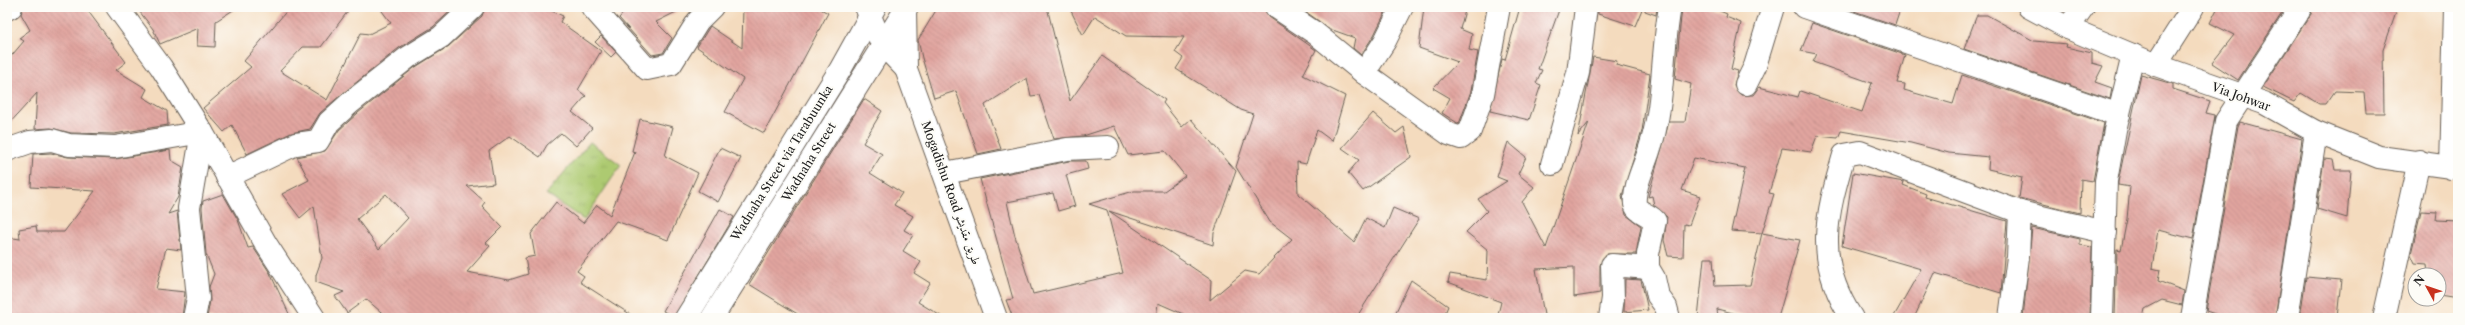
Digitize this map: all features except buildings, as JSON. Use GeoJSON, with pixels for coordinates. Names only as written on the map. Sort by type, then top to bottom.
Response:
{"type":"FeatureCollection","features":[{"type":"Feature","properties":{"kind":"main road"},"geometry":{"type":"LineString","coordinates":[[7,9],[11,7]]}},
{"type":"Feature","properties":{"kind":"main road"},"geometry":{"type":"LineString","coordinates":[[117,7],[161,66],[202,132],[266,244],[314,318]]}},
{"type":"Feature","properties":{"kind":"main road"},"geometry":{"type":"LineString","coordinates":[[227,177],[296,144],[318,141],[329,122],[407,58],[441,37],[473,7]]}},
{"type":"Feature","properties":{"kind":"main road"},"geometry":{"type":"LineString","coordinates":[[592,7],[647,69],[671,64],[698,21],[712,7]]}},
{"type":"Feature","properties":{"kind":"main road"},"geometry":{"type":"LineString","coordinates":[[1276,7],[1315,32],[1364,73],[1450,134],[1461,138],[1470,132],[1483,94],[1499,7]]}},
{"type":"Feature","properties":{"kind":"main road"},"geometry":{"type":"LineString","coordinates":[[1364,73],[1386,41],[1402,7]]}},
{"type":"Feature","properties":{"kind":"main road"},"geometry":{"type":"LineString","coordinates":[[1552,164],[1578,73],[1586,7]]}},
{"type":"Feature","properties":{"kind":"main road"},"geometry":{"type":"LineString","coordinates":[[1669,318],[1666,307],[1658,296],[1654,278],[1648,268],[1648,254],[1655,221],[1652,217],[1637,210],[1635,196],[1656,123],[1670,7]]}},
{"type":"Feature","properties":{"kind":"main road"},"geometry":{"type":"LineString","coordinates":[[1746,84],[1755,66],[1773,7]]}},
{"type":"Feature","properties":{"kind":"main road"},"geometry":{"type":"LineString","coordinates":[[1804,7],[2118,115]]}},
{"type":"Feature","properties":{"kind":"main road","name":"Via Johwar"},"geometry":{"type":"LineString","coordinates":[[2029,7],[2068,28],[2156,65],[2264,103],[2316,132],[2378,157],[2419,161],[2454,168]]}},
{"type":"Feature","properties":{"kind":"main road"},"geometry":{"type":"LineString","coordinates":[[2068,28],[2083,7]]}},
{"type":"Feature","properties":{"kind":"main road"},"geometry":{"type":"LineString","coordinates":[[2156,65],[2193,7]]}},
{"type":"Feature","properties":{"kind":"main road"},"geometry":{"type":"LineString","coordinates":[[2192,318],[2226,121],[2241,96],[2301,7]]}},
{"type":"Feature","properties":{"kind":"main road"},"geometry":{"type":"LineString","coordinates":[[2454,168],[2455,7]]}},
{"type":"Feature","properties":{"kind":"main road"},"geometry":{"type":"LineString","coordinates":[[906,8],[906,69]]}},
{"type":"Feature","properties":{"kind":"main road","name":"Wadnaha Street"},"geometry":{"type":"LineString","coordinates":[[712,318],[882,44],[906,8]]}},
{"type":"Feature","properties":{"kind":"main road"},"geometry":{"type":"LineString","coordinates":[[870,10],[882,44],[906,69]]}},
{"type":"Feature","properties":{"kind":"main road","name":"Wadnaha Street via Tarabuunka"},"geometry":{"type":"LineString","coordinates":[[686,318],[840,70],[870,10]]}},
{"type":"Feature","properties":{"kind":"main road"},"geometry":{"type":"LineString","coordinates":[[2102,318],[2106,181],[2118,115],[2133,55]]}},
{"type":"Feature","properties":{"kind":"main road","name":"Mogadishu Road طريق مقديشو"},"geometry":{"type":"LineString","coordinates":[[906,69],[996,318]]}},
{"type":"Feature","properties":{"kind":"main road"},"geometry":{"type":"LineString","coordinates":[[7,150],[30,142],[52,140],[69,144],[114,147],[202,132]]}},
{"type":"Feature","properties":{"kind":"main road"},"geometry":{"type":"LineString","coordinates":[[194,318],[198,298],[188,208],[202,132]]}},
{"type":"Feature","properties":{"kind":"main road"},"geometry":{"type":"LineString","coordinates":[[2287,318],[2316,132]]}},
{"type":"Feature","properties":{"kind":"main road"},"geometry":{"type":"LineString","coordinates":[[945,174],[1067,149],[1108,147]]}},
{"type":"Feature","properties":{"kind":"main road"},"geometry":{"type":"LineString","coordinates":[[1852,318],[1838,297],[1826,248],[1829,207],[1844,155],[1860,152],[2020,212],[2105,232]]}},
{"type":"Feature","properties":{"kind":"main road"},"geometry":{"type":"LineString","coordinates":[[2384,318],[2419,161]]}},
{"type":"Feature","properties":{"kind":"main road"},"geometry":{"type":"LineString","coordinates":[[2010,318],[2018,257],[2020,212]]}},
{"type":"Feature","properties":{"kind":"main road"},"geometry":{"type":"LineString","coordinates":[[1610,318],[1613,298],[1612,265],[1648,268]]}},
{"type":"Feature","properties":{"kind":"green space"},"geometry":{"type":"Polygon","coordinates":[[[590,142],[621,165],[584,220],[546,194],[590,142]]]}}]}
